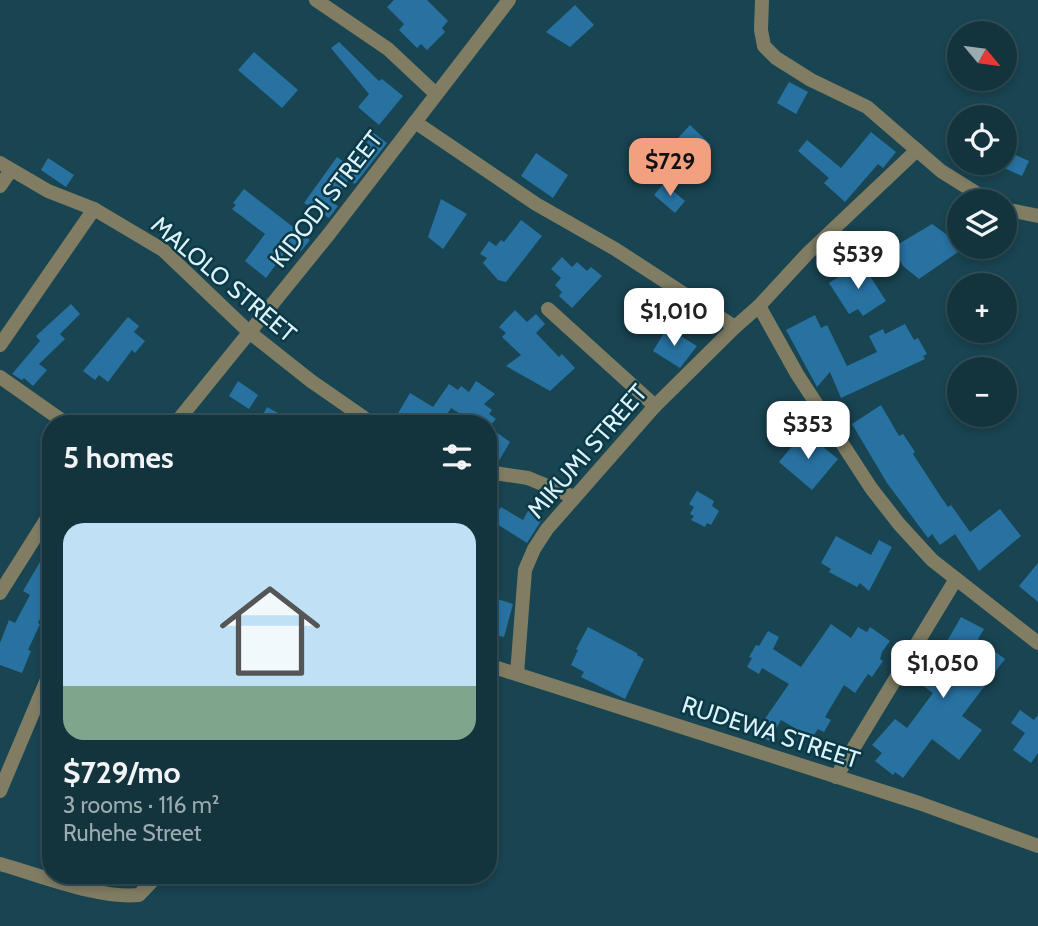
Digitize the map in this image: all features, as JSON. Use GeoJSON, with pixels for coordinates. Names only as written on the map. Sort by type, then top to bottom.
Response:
{"type":"FeatureCollection","features":[{"type":"Feature","properties":{"kind":"street"},"geometry":{"type":"LineString","coordinates":[[316,0],[388,49],[436,94]]}},
{"type":"Feature","properties":{"kind":"street","name":"KIDODI STREET"},"geometry":{"type":"LineString","coordinates":[[182,415],[329,234],[509,0]]}},
{"type":"Feature","properties":{"kind":"street"},"geometry":{"type":"LineString","coordinates":[[762,0],[761,30],[764,46],[776,58],[811,80],[867,107],[941,171],[970,189]]}},
{"type":"Feature","properties":{"kind":"street"},"geometry":{"type":"LineString","coordinates":[[415,122],[536,204],[615,249],[735,327]]}},
{"type":"Feature","properties":{"kind":"street","name":"MIKUMI STREET"},"geometry":{"type":"LineString","coordinates":[[517,674],[525,570],[534,549],[574,497],[655,406],[759,306],[808,253],[917,150]]}},
{"type":"Feature","properties":{"kind":"street"},"geometry":{"type":"LineString","coordinates":[[0,186],[5,166]]}},
{"type":"Feature","properties":{"kind":"street","name":"MALOLO STREET"},"geometry":{"type":"LineString","coordinates":[[5,166],[48,191],[94,209],[163,250],[249,332],[311,381],[360,415]]}},
{"type":"Feature","properties":{"kind":"street"},"geometry":{"type":"LineString","coordinates":[[0,345],[94,209]]}},
{"type":"Feature","properties":{"kind":"street"},"geometry":{"type":"LineString","coordinates":[[1017,212],[1038,216]]}},
{"type":"Feature","properties":{"kind":"street"},"geometry":{"type":"LineString","coordinates":[[759,306],[797,374],[871,488],[915,542],[956,579],[1038,643]]}},
{"type":"Feature","properties":{"kind":"street"},"geometry":{"type":"LineString","coordinates":[[548,309],[655,406]]}},
{"type":"Feature","properties":{"kind":"street"},"geometry":{"type":"LineString","coordinates":[[0,376],[54,415]]}},
{"type":"Feature","properties":{"kind":"street"},"geometry":{"type":"LineString","coordinates":[[497,473],[528,478],[574,497]]}},
{"type":"Feature","properties":{"kind":"street"},"geometry":{"type":"LineString","coordinates":[[0,593],[42,526]]}},
{"type":"Feature","properties":{"kind":"street"},"geometry":{"type":"LineString","coordinates":[[835,777],[956,579]]}},
{"type":"Feature","properties":{"kind":"street","name":"RUDEWA STREET"},"geometry":{"type":"LineString","coordinates":[[497,668],[919,803],[1038,846]]}},
{"type":"Feature","properties":{"kind":"street"},"geometry":{"type":"LineString","coordinates":[[0,791],[42,691]]}},
{"type":"Feature","properties":{"kind":"street"},"geometry":{"type":"LineString","coordinates":[[0,864],[42,877]]}},
{"type":"Feature","properties":{"kind":"street"},"geometry":{"type":"LineString","coordinates":[[66,884],[127,897],[139,895],[149,884]]}},
{"type":"Feature","properties":{"kind":"building"},"geometry":{"type":"Polygon","coordinates":[[[394,0],[427,0],[448,21],[442,28],[445,32],[427,50],[421,44],[417,48],[399,30],[404,24],[387,7],[394,0]]]}},
{"type":"Feature","properties":{"kind":"building"},"geometry":{"type":"Polygon","coordinates":[[[575,5],[594,25],[570,47],[546,32],[575,5]]]}},
{"type":"Feature","properties":{"kind":"building"},"geometry":{"type":"Polygon","coordinates":[[[339,42],[379,81],[382,79],[403,96],[379,125],[358,107],[369,94],[331,48],[339,42]]]}},
{"type":"Feature","properties":{"kind":"building"},"geometry":{"type":"Polygon","coordinates":[[[254,52],[298,90],[282,108],[238,70],[254,52]]]}},
{"type":"Feature","properties":{"kind":"building"},"geometry":{"type":"Polygon","coordinates":[[[789,82],[808,92],[796,114],[777,103],[789,82]]]}},
{"type":"Feature","properties":{"kind":"building"},"geometry":{"type":"Polygon","coordinates":[[[690,125],[711,145],[689,168],[668,149],[690,125]]]}},
{"type":"Feature","properties":{"kind":"building"},"geometry":{"type":"Polygon","coordinates":[[[871,132],[896,152],[883,168],[878,164],[845,202],[824,183],[829,178],[798,151],[807,140],[841,168],[871,132]]]}},
{"type":"Feature","properties":{"kind":"building"},"geometry":{"type":"Polygon","coordinates":[[[374,133],[387,143],[355,184],[348,180],[333,203],[338,206],[329,218],[304,203],[337,157],[347,164],[357,149],[360,151],[374,133]]]}},
{"type":"Feature","properties":{"kind":"building"},"geometry":{"type":"Polygon","coordinates":[[[536,153],[568,175],[553,198],[521,176],[536,153]]]}},
{"type":"Feature","properties":{"kind":"building"},"geometry":{"type":"Polygon","coordinates":[[[1017,156],[1029,161],[1022,176],[1017,174],[1017,156]]]}},
{"type":"Feature","properties":{"kind":"building"},"geometry":{"type":"Polygon","coordinates":[[[48,158],[74,175],[66,187],[41,170],[48,158]]]}},
{"type":"Feature","properties":{"kind":"building"},"geometry":{"type":"Polygon","coordinates":[[[664,183],[685,201],[675,213],[654,195],[664,183]]]}},
{"type":"Feature","properties":{"kind":"building"},"geometry":{"type":"Polygon","coordinates":[[[244,189],[310,240],[301,251],[291,244],[266,278],[245,261],[265,234],[232,209],[236,205],[233,203],[244,189]]]}},
{"type":"Feature","properties":{"kind":"building"},"geometry":{"type":"Polygon","coordinates":[[[441,199],[467,214],[443,249],[428,237],[441,199]]]}},
{"type":"Feature","properties":{"kind":"building"},"geometry":{"type":"Polygon","coordinates":[[[521,220],[542,236],[506,282],[498,280],[483,263],[487,258],[480,254],[489,241],[496,246],[501,240],[504,242],[521,220]]]}},
{"type":"Feature","properties":{"kind":"building"},"geometry":{"type":"Polygon","coordinates":[[[932,224],[947,236],[948,259],[919,279],[903,266],[892,248],[932,224]]]}},
{"type":"Feature","properties":{"kind":"building"},"geometry":{"type":"Polygon","coordinates":[[[562,257],[572,267],[577,262],[587,271],[591,267],[602,276],[572,308],[559,296],[562,292],[555,285],[561,278],[551,269],[562,257]]]}},
{"type":"Feature","properties":{"kind":"building"},"geometry":{"type":"Polygon","coordinates":[[[861,262],[886,301],[863,316],[858,309],[849,314],[829,283],[861,262]]]}},
{"type":"Feature","properties":{"kind":"building"},"geometry":{"type":"Polygon","coordinates":[[[71,304],[80,314],[60,334],[65,339],[39,364],[47,370],[33,386],[24,378],[22,380],[12,374],[40,341],[36,336],[71,304]]]}},
{"type":"Feature","properties":{"kind":"building"},"geometry":{"type":"Polygon","coordinates":[[[515,310],[527,322],[536,314],[545,324],[536,333],[559,357],[562,354],[575,368],[550,391],[506,366],[521,355],[502,337],[506,333],[499,327],[515,310]]]}},
{"type":"Feature","properties":{"kind":"building"},"geometry":{"type":"Polygon","coordinates":[[[815,315],[821,328],[827,325],[847,366],[877,352],[869,336],[883,329],[885,334],[905,324],[914,340],[918,338],[927,354],[923,356],[925,359],[841,398],[830,372],[817,387],[786,330],[815,315]]]}},
{"type":"Feature","properties":{"kind":"building"},"geometry":{"type":"Polygon","coordinates":[[[128,317],[139,326],[134,332],[145,341],[135,353],[132,350],[108,382],[99,375],[95,380],[83,371],[128,317]]]}},
{"type":"Feature","properties":{"kind":"building"},"geometry":{"type":"Polygon","coordinates":[[[667,328],[697,346],[680,368],[653,351],[667,328]]]}},
{"type":"Feature","properties":{"kind":"building"},"geometry":{"type":"Polygon","coordinates":[[[238,381],[258,395],[249,409],[229,396],[238,381]]]}},
{"type":"Feature","properties":{"kind":"building"},"geometry":{"type":"Polygon","coordinates":[[[476,381],[495,394],[484,404],[492,410],[490,415],[462,415],[451,408],[447,415],[397,415],[410,393],[433,407],[449,384],[458,390],[461,386],[469,392],[476,381]]]}},
{"type":"Feature","properties":{"kind":"building"},"geometry":{"type":"Polygon","coordinates":[[[881,405],[899,436],[903,434],[915,452],[913,454],[948,507],[951,505],[970,532],[1000,509],[1021,536],[979,571],[955,534],[940,545],[932,534],[928,538],[887,483],[852,424],[881,405]]]}},
{"type":"Feature","properties":{"kind":"building"},"geometry":{"type":"Polygon","coordinates":[[[267,407],[282,415],[263,415],[267,407]]]}},
{"type":"Feature","properties":{"kind":"building"},"geometry":{"type":"Polygon","coordinates":[[[497,433],[510,442],[497,464],[497,433]]]}},
{"type":"Feature","properties":{"kind":"building"},"geometry":{"type":"Polygon","coordinates":[[[803,433],[838,459],[812,490],[779,462],[803,433]]]}},
{"type":"Feature","properties":{"kind":"building"},"geometry":{"type":"Polygon","coordinates":[[[697,491],[714,501],[712,506],[719,511],[711,525],[707,523],[705,527],[691,520],[694,516],[690,514],[694,507],[689,504],[697,491]]]}},
{"type":"Feature","properties":{"kind":"building"},"geometry":{"type":"Polygon","coordinates":[[[501,507],[523,520],[529,509],[543,518],[527,543],[497,524],[497,513],[501,507]]]}},
{"type":"Feature","properties":{"kind":"building"},"geometry":{"type":"Polygon","coordinates":[[[836,536],[871,555],[879,540],[892,547],[869,591],[860,583],[857,587],[829,572],[831,569],[821,563],[836,536]]]}},
{"type":"Feature","properties":{"kind":"building"},"geometry":{"type":"Polygon","coordinates":[[[42,558],[42,615],[22,673],[0,665],[0,643],[9,620],[15,623],[30,595],[23,591],[42,558]]]}},
{"type":"Feature","properties":{"kind":"building"},"geometry":{"type":"Polygon","coordinates":[[[1038,563],[1038,602],[1019,586],[1038,563]]]}},
{"type":"Feature","properties":{"kind":"building"},"geometry":{"type":"Polygon","coordinates":[[[497,599],[513,604],[504,637],[497,635],[497,599]]]}},
{"type":"Feature","properties":{"kind":"building"},"geometry":{"type":"Polygon","coordinates":[[[961,617],[984,629],[978,639],[1005,659],[962,716],[982,730],[959,760],[932,739],[903,778],[895,772],[893,775],[875,761],[882,753],[872,745],[895,719],[907,728],[933,693],[910,676],[929,649],[934,653],[938,648],[942,650],[961,617]]]}},
{"type":"Feature","properties":{"kind":"building"},"geometry":{"type":"Polygon","coordinates":[[[831,624],[851,638],[858,627],[867,632],[870,627],[890,641],[882,652],[880,659],[883,661],[872,677],[868,674],[855,693],[844,685],[825,717],[831,720],[824,732],[818,729],[812,738],[781,720],[769,741],[755,733],[789,684],[762,668],[759,674],[747,667],[756,645],[759,646],[768,631],[779,637],[773,649],[801,667],[831,624]]]}},
{"type":"Feature","properties":{"kind":"building"},"geometry":{"type":"Polygon","coordinates":[[[588,627],[644,659],[625,699],[581,677],[584,672],[571,665],[588,627]]]}},
{"type":"Feature","properties":{"kind":"building"},"geometry":{"type":"Polygon","coordinates":[[[1020,710],[1034,720],[1038,715],[1038,753],[1031,763],[1013,750],[1025,733],[1011,723],[1020,710]]]}}]}
